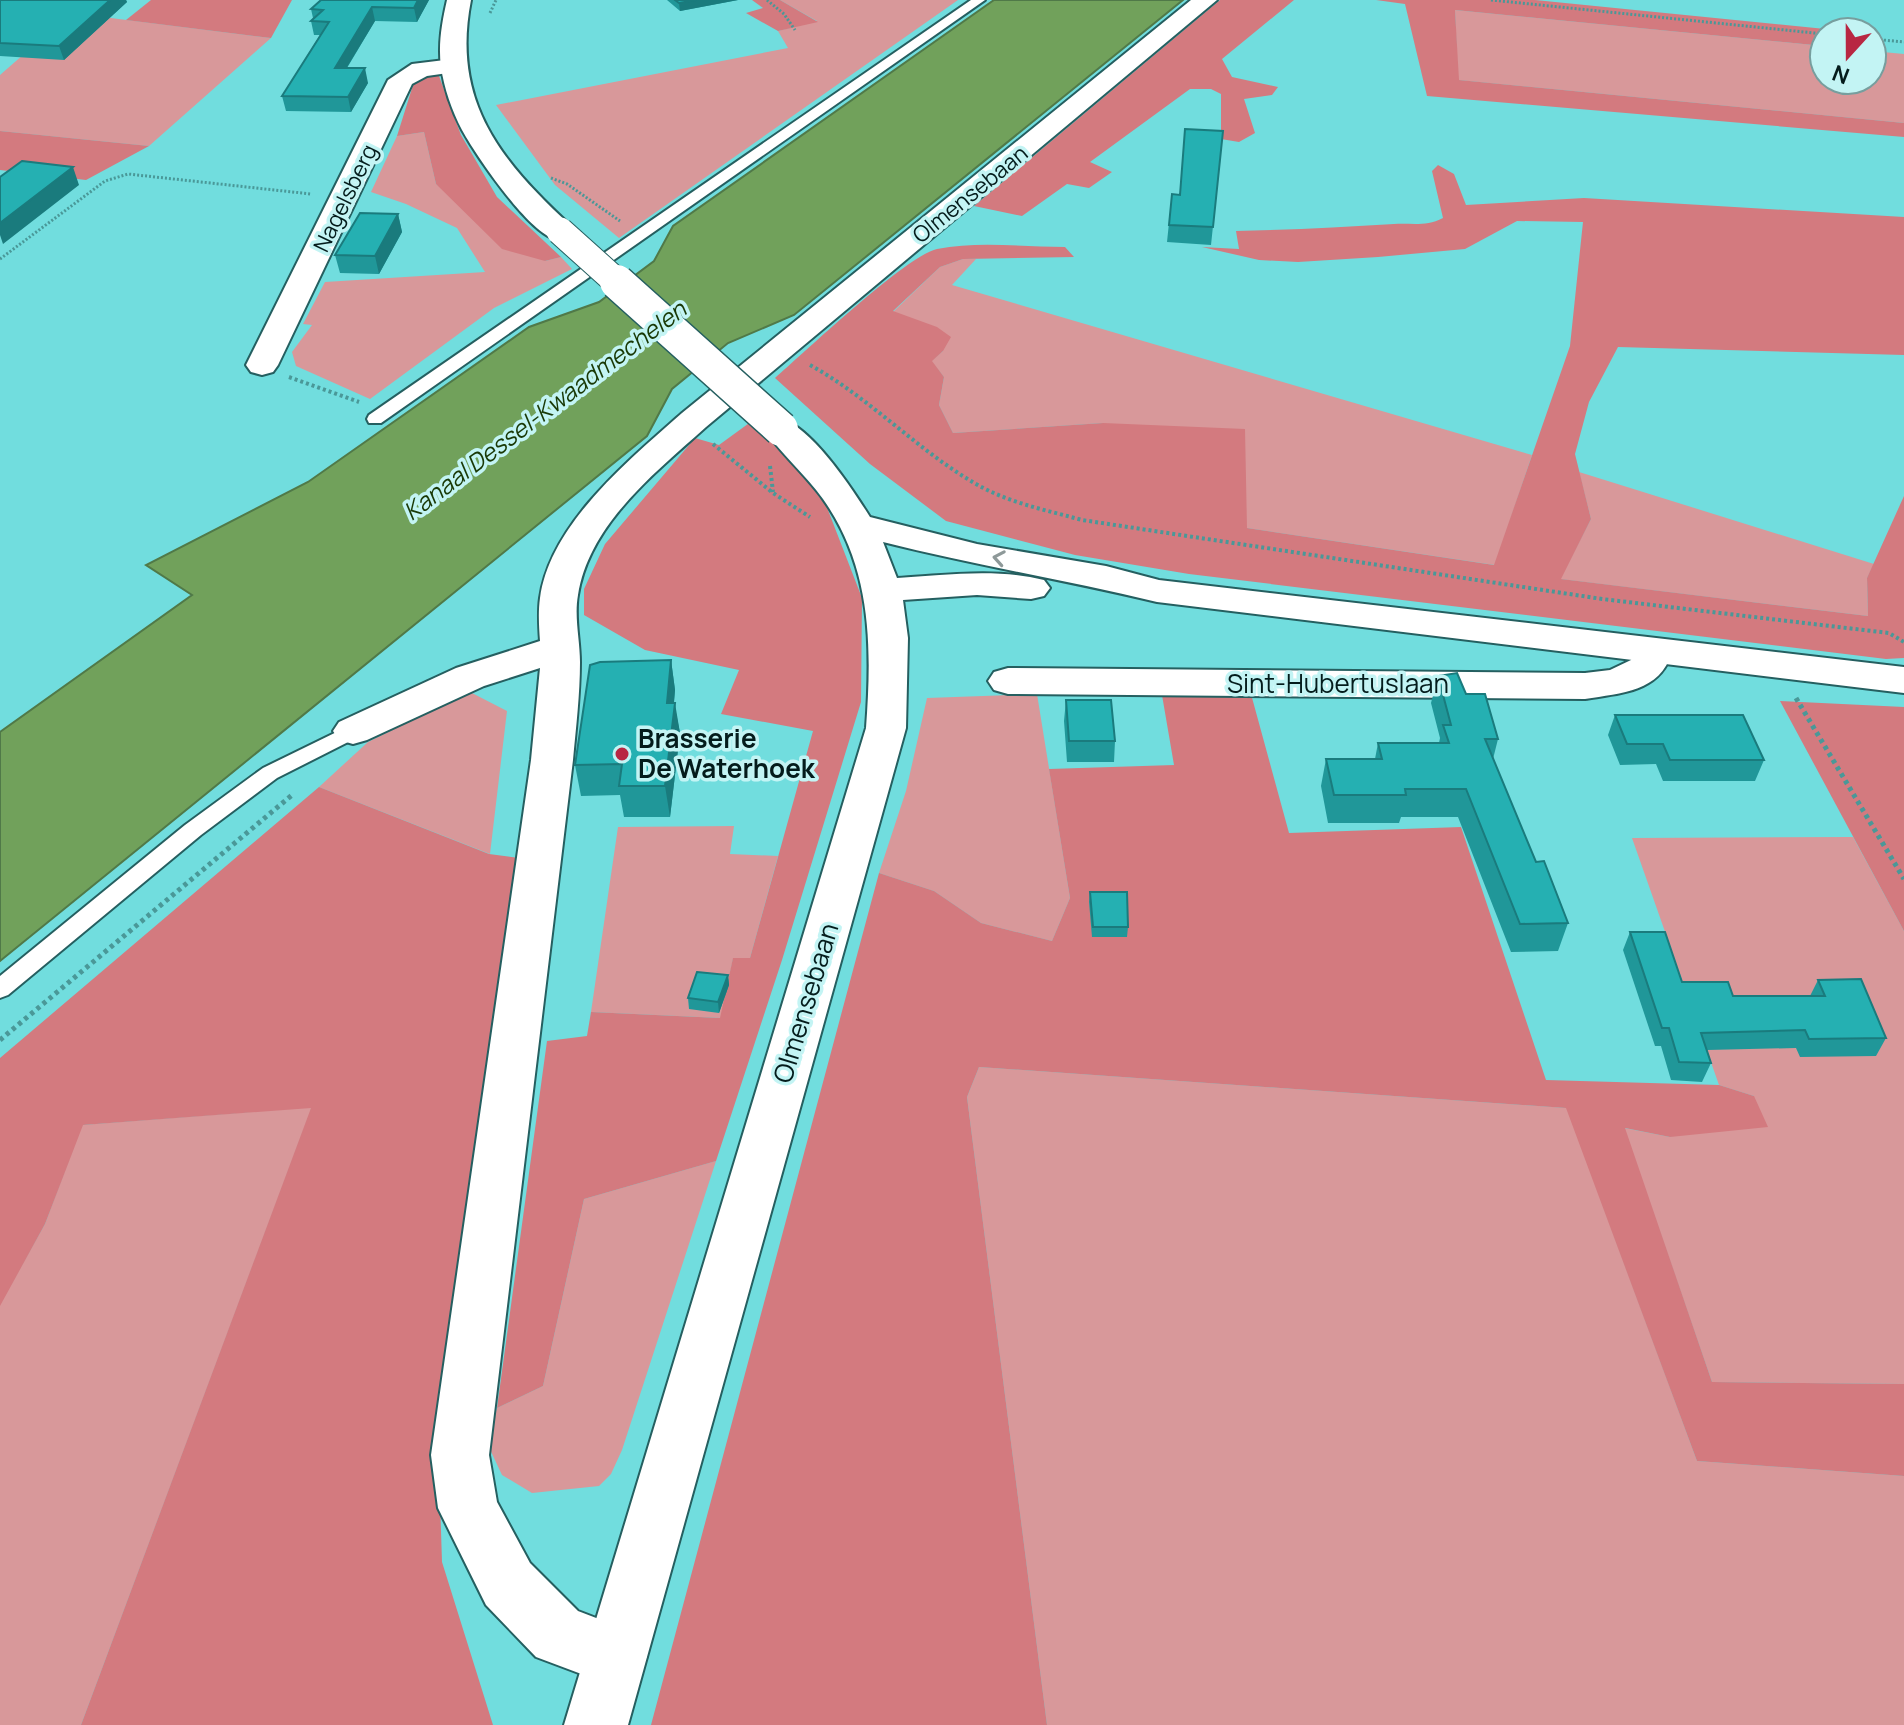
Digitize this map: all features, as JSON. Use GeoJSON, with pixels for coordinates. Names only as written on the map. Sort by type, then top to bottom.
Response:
{"type":"FeatureCollection","features":[{"type":"Feature","properties":{"kind":"street","name":"Olmensebaan"},"geometry":{"type":"LineString","coordinates":[[616,1656],[558,1635],[508,1584],[468,1508],[460,1455],[552,760],[560,648],[559,593],[571,559],[588,527],[651,459],[1205,0]]}},
{"type":"Feature","properties":{"kind":"street","name":"Olmensebaan"},"geometry":{"type":"LineString","coordinates":[[470,5],[454,38],[453,66],[460,95],[478,136],[495,163],[536,209],[809,457],[845,504],[885,590],[891,679],[886,728],[596,1725]]}},
{"type":"Feature","properties":{"kind":"street","name":"Nagelsberg"},"geometry":{"type":"LineString","coordinates":[[262,365],[401,80],[421,69],[453,66]]}},
{"type":"Feature","properties":{"kind":"street"},"geometry":{"type":"LineString","coordinates":[[857,525],[977,555],[1106,577],[1157,591],[1904,680]]}},
{"type":"Feature","properties":{"kind":"street"},"geometry":{"type":"LineString","coordinates":[[885,590],[977,584],[1114,594],[1157,591]]}},
{"type":"Feature","properties":{"kind":"street"},"geometry":{"type":"LineString","coordinates":[[353,731],[470,677],[560,648]]}},
{"type":"Feature","properties":{"kind":"street","name":"Sint-Hubertuslaan"},"geometry":{"type":"LineString","coordinates":[[1008,681],[1585,686],[1619,681],[1648,667],[1653,652]]}},
{"type":"Feature","properties":{"kind":"lane"},"geometry":{"type":"LineString","coordinates":[[381,415],[979,0]]}},
{"type":"Feature","properties":{"kind":"lane"},"geometry":{"type":"LineString","coordinates":[[0,989],[193,830],[270,773],[353,731]]}},
{"type":"Feature","properties":{"kind":"path"},"geometry":{"type":"LineString","coordinates":[[767,0],[784,14],[795,30]]}},
{"type":"Feature","properties":{"kind":"path"},"geometry":{"type":"LineString","coordinates":[[1491,0],[1808,32]]}},
{"type":"Feature","properties":{"kind":"path"},"geometry":{"type":"LineString","coordinates":[[0,259],[105,181],[128,174],[346,198]]}},
{"type":"Feature","properties":{"kind":"path"},"geometry":{"type":"LineString","coordinates":[[567,184],[607,213],[643,233]]}},
{"type":"Feature","properties":{"kind":"path"},"geometry":{"type":"LineString","coordinates":[[780,351],[826,373],[900,424],[967,478],[1011,501],[1068,516],[1602,599],[1889,633],[1904,642]]}},
{"type":"Feature","properties":{"kind":"path"},"geometry":{"type":"LineString","coordinates":[[262,365],[381,415]]}},
{"type":"Feature","properties":{"kind":"path"},"geometry":{"type":"LineString","coordinates":[[709,440],[773,493]]}},
{"type":"Feature","properties":{"kind":"path"},"geometry":{"type":"LineString","coordinates":[[1777,665],[1904,879]]}},
{"type":"Feature","properties":{"kind":"path"},"geometry":{"type":"LineString","coordinates":[[0,1040],[300,787]]}},
{"type":"Feature","properties":{"kind":"shaded area"},"geometry":{"type":"Polygon","coordinates":[[[151,0],[292,0],[271,38],[126,20],[151,0]]]}},
{"type":"Feature","properties":{"kind":"shaded area"},"geometry":{"type":"Polygon","coordinates":[[[752,0],[780,0],[818,22],[778,31],[746,13],[763,8],[752,0]]]}},
{"type":"Feature","properties":{"kind":"shaded area"},"geometry":{"type":"Polygon","coordinates":[[[780,0],[958,0],[619,238],[555,185],[496,105],[788,48],[778,31],[817,21],[780,0]]]}},
{"type":"Feature","properties":{"kind":"shaded area"},"geometry":{"type":"Polygon","coordinates":[[[1220,0],[1294,0],[1222,59],[1232,77],[1278,87],[1272,95],[1244,99],[1255,133],[1239,142],[1221,139],[1221,94],[1211,89],[1190,89],[1090,162],[1112,172],[1089,188],[1067,184],[1022,216],[974,206],[1220,0]]]}},
{"type":"Feature","properties":{"kind":"shaded area"},"geometry":{"type":"Polygon","coordinates":[[[1376,0],[1535,0],[1808,27],[1808,44],[1455,10],[1459,80],[1904,123],[1904,137],[1427,96],[1405,4],[1376,0]]]}},
{"type":"Feature","properties":{"kind":"shaded area"},"geometry":{"type":"Polygon","coordinates":[[[1455,10],[1808,44],[1808,96],[1888,96],[1888,52],[1904,54],[1904,123],[1458,80],[1455,10]]]}},
{"type":"Feature","properties":{"kind":"shaded area"},"geometry":{"type":"Polygon","coordinates":[[[71,13],[271,38],[149,146],[0,131],[0,75],[71,13]]]}},
{"type":"Feature","properties":{"kind":"shaded area"},"geometry":{"type":"Polygon","coordinates":[[[428,75],[439,76],[461,135],[497,197],[561,257],[545,261],[502,249],[436,184],[424,132],[397,136],[414,82],[428,75]]]}},
{"type":"Feature","properties":{"kind":"shaded area"},"geometry":{"type":"Polygon","coordinates":[[[0,131],[149,146],[86,180],[0,170],[0,131]]]}},
{"type":"Feature","properties":{"kind":"shaded area"},"geometry":{"type":"Polygon","coordinates":[[[424,132],[436,184],[545,261],[561,257],[572,269],[494,308],[370,399],[296,366],[292,352],[312,325],[303,324],[325,282],[485,272],[457,228],[406,204],[371,192],[397,136],[424,132]]]}},
{"type":"Feature","properties":{"kind":"shaded area"},"geometry":{"type":"Polygon","coordinates":[[[1438,165],[1454,174],[1466,205],[1584,198],[1904,217],[1904,355],[1618,347],[1589,402],[1575,454],[1591,519],[1561,579],[1868,616],[1867,578],[1904,496],[1904,658],[1886,659],[1189,574],[1075,555],[946,521],[870,464],[775,378],[880,286],[923,255],[937,249],[968,245],[1065,247],[1074,257],[963,259],[940,267],[893,311],[937,327],[951,337],[943,351],[932,361],[944,377],[939,405],[953,433],[1103,423],[1245,429],[1247,528],[1494,565],[1570,346],[1583,222],[1517,221],[1465,249],[1378,257],[1298,262],[1259,260],[1202,247],[1239,249],[1236,231],[1437,221],[1443,218],[1432,171],[1438,165]]]}},
{"type":"Feature","properties":{"kind":"shaded area"},"geometry":{"type":"Polygon","coordinates":[[[963,259],[976,259],[952,285],[1532,455],[1495,565],[1247,528],[1103,423],[953,433],[939,405],[944,377],[931,361],[943,351],[893,312],[940,267],[963,259]]]}},
{"type":"Feature","properties":{"kind":"shaded area"},"geometry":{"type":"Polygon","coordinates":[[[752,421],[788,448],[821,492],[862,598],[861,702],[716,1161],[584,1199],[543,1386],[497,1408],[547,1041],[587,1036],[591,1012],[720,1018],[733,958],[750,958],[813,731],[721,714],[739,670],[645,650],[584,615],[584,589],[605,544],[695,438],[719,445],[752,421]]]}},
{"type":"Feature","properties":{"kind":"shaded area"},"geometry":{"type":"Polygon","coordinates":[[[1579,472],[1874,564],[1867,578],[1868,616],[1560,579],[1591,519],[1579,472]]]}},
{"type":"Feature","properties":{"kind":"shaded area"},"geometry":{"type":"Polygon","coordinates":[[[470,692],[507,711],[490,854],[319,787],[368,742],[470,692]]]}},
{"type":"Feature","properties":{"kind":"shaded area"},"geometry":{"type":"Polygon","coordinates":[[[1037,694],[1070,898],[1052,941],[981,923],[934,891],[879,873],[906,791],[927,698],[1037,694]]]}},
{"type":"Feature","properties":{"kind":"shaded area"},"geometry":{"type":"Polygon","coordinates":[[[1251,694],[1289,833],[1461,827],[1546,1080],[1719,1085],[1754,1096],[1768,1127],[1670,1137],[1625,1128],[1712,1382],[1904,1384],[1904,1476],[1697,1461],[1566,1108],[979,1067],[967,1097],[1047,1725],[651,1725],[879,873],[934,891],[981,923],[1052,941],[1070,898],[1049,769],[1174,765],[1162,695],[1251,694]]]}},
{"type":"Feature","properties":{"kind":"shaded area"},"geometry":{"type":"Polygon","coordinates":[[[1780,701],[1904,707],[1904,931],[1780,701]]]}},
{"type":"Feature","properties":{"kind":"shaded area"},"geometry":{"type":"Polygon","coordinates":[[[319,787],[489,854],[519,858],[438,1436],[442,1562],[493,1725],[81,1725],[311,1108],[83,1125],[45,1224],[0,1306],[0,1058],[319,787]]]}},
{"type":"Feature","properties":{"kind":"shaded area"},"geometry":{"type":"Polygon","coordinates":[[[734,826],[730,854],[778,856],[750,958],[733,959],[721,1018],[591,1012],[618,827],[734,826]]]}},
{"type":"Feature","properties":{"kind":"shaded area"},"geometry":{"type":"Polygon","coordinates":[[[1853,837],[1904,931],[1904,1384],[1712,1382],[1624,1128],[1670,1137],[1754,1096],[1719,1085],[1632,838],[1853,837]]]}},
{"type":"Feature","properties":{"kind":"shaded area"},"geometry":{"type":"Polygon","coordinates":[[[979,1067],[1567,1108],[1697,1461],[1904,1476],[1904,1725],[1047,1725],[967,1097],[979,1067]]]}},
{"type":"Feature","properties":{"kind":"shaded area"},"geometry":{"type":"Polygon","coordinates":[[[312,1107],[81,1725],[0,1725],[0,1304],[45,1224],[82,1125],[312,1107]]]}},
{"type":"Feature","properties":{"kind":"shaded area"},"geometry":{"type":"Polygon","coordinates":[[[716,1161],[622,1450],[611,1474],[599,1486],[532,1493],[502,1475],[487,1443],[497,1408],[543,1386],[584,1199],[716,1161]]]}},
{"type":"Feature","properties":{"kind":"water","name":"Kanaal Dessel-Kwaadmechelen"},"geometry":{"type":"Polygon","coordinates":[[[994,0],[1183,0],[794,315],[728,343],[672,389],[647,436],[0,961],[0,732],[192,595],[146,565],[308,482],[529,327],[599,302],[654,261],[673,226],[994,0]]]}},
{"type":"Feature","properties":{"kind":"building"},"geometry":{"type":"Polygon","coordinates":[[[0,0],[110,0],[59,46],[0,43],[0,0]]]}},
{"type":"Feature","properties":{"kind":"building"},"geometry":{"type":"Polygon","coordinates":[[[321,0],[418,0],[414,8],[372,7],[335,68],[365,68],[348,97],[282,96],[329,22],[311,21],[323,10],[311,9],[321,0]]]}},
{"type":"Feature","properties":{"kind":"building"},"geometry":{"type":"Polygon","coordinates":[[[1185,129],[1223,131],[1213,227],[1169,225],[1172,194],[1180,195],[1185,129]]]}},
{"type":"Feature","properties":{"kind":"building"},"geometry":{"type":"Polygon","coordinates":[[[22,161],[73,167],[0,223],[0,177],[22,161]]]}},
{"type":"Feature","properties":{"kind":"building"},"geometry":{"type":"Polygon","coordinates":[[[360,213],[398,214],[375,256],[335,255],[360,213]]]}},
{"type":"Feature","properties":{"kind":"building"},"geometry":{"type":"Polygon","coordinates":[[[671,660],[667,703],[675,703],[665,786],[619,786],[622,764],[575,765],[590,665],[671,660]]]}},
{"type":"Feature","properties":{"kind":"building"},"geometry":{"type":"Polygon","coordinates":[[[1457,673],[1466,694],[1485,694],[1498,739],[1485,739],[1536,862],[1544,861],[1568,923],[1520,924],[1466,789],[1405,789],[1406,795],[1334,795],[1326,759],[1382,759],[1378,743],[1449,743],[1443,725],[1451,725],[1438,676],[1457,673]]]}},
{"type":"Feature","properties":{"kind":"building"},"geometry":{"type":"Polygon","coordinates":[[[1066,700],[1111,700],[1115,741],[1069,741],[1066,700]]]}},
{"type":"Feature","properties":{"kind":"building"},"geometry":{"type":"Polygon","coordinates":[[[1615,715],[1743,715],[1764,760],[1670,760],[1663,744],[1627,744],[1615,715]]]}},
{"type":"Feature","properties":{"kind":"building"},"geometry":{"type":"Polygon","coordinates":[[[1090,892],[1127,892],[1128,927],[1093,927],[1090,892]]]}},
{"type":"Feature","properties":{"kind":"building"},"geometry":{"type":"Polygon","coordinates":[[[1630,932],[1665,932],[1682,982],[1728,982],[1733,996],[1825,996],[1818,980],[1861,979],[1886,1038],[1809,1039],[1805,1030],[1701,1033],[1711,1063],[1679,1062],[1669,1028],[1662,1028],[1630,932]]]}},
{"type":"Feature","properties":{"kind":"building"},"geometry":{"type":"Polygon","coordinates":[[[697,972],[728,975],[718,1002],[688,998],[697,972]]]}},
{"type":"Feature","properties":{"kind":"place","name":"Brasserie De Waterhoek"},"geometry":{"type":"Point","coordinates":[622,754]}}]}
